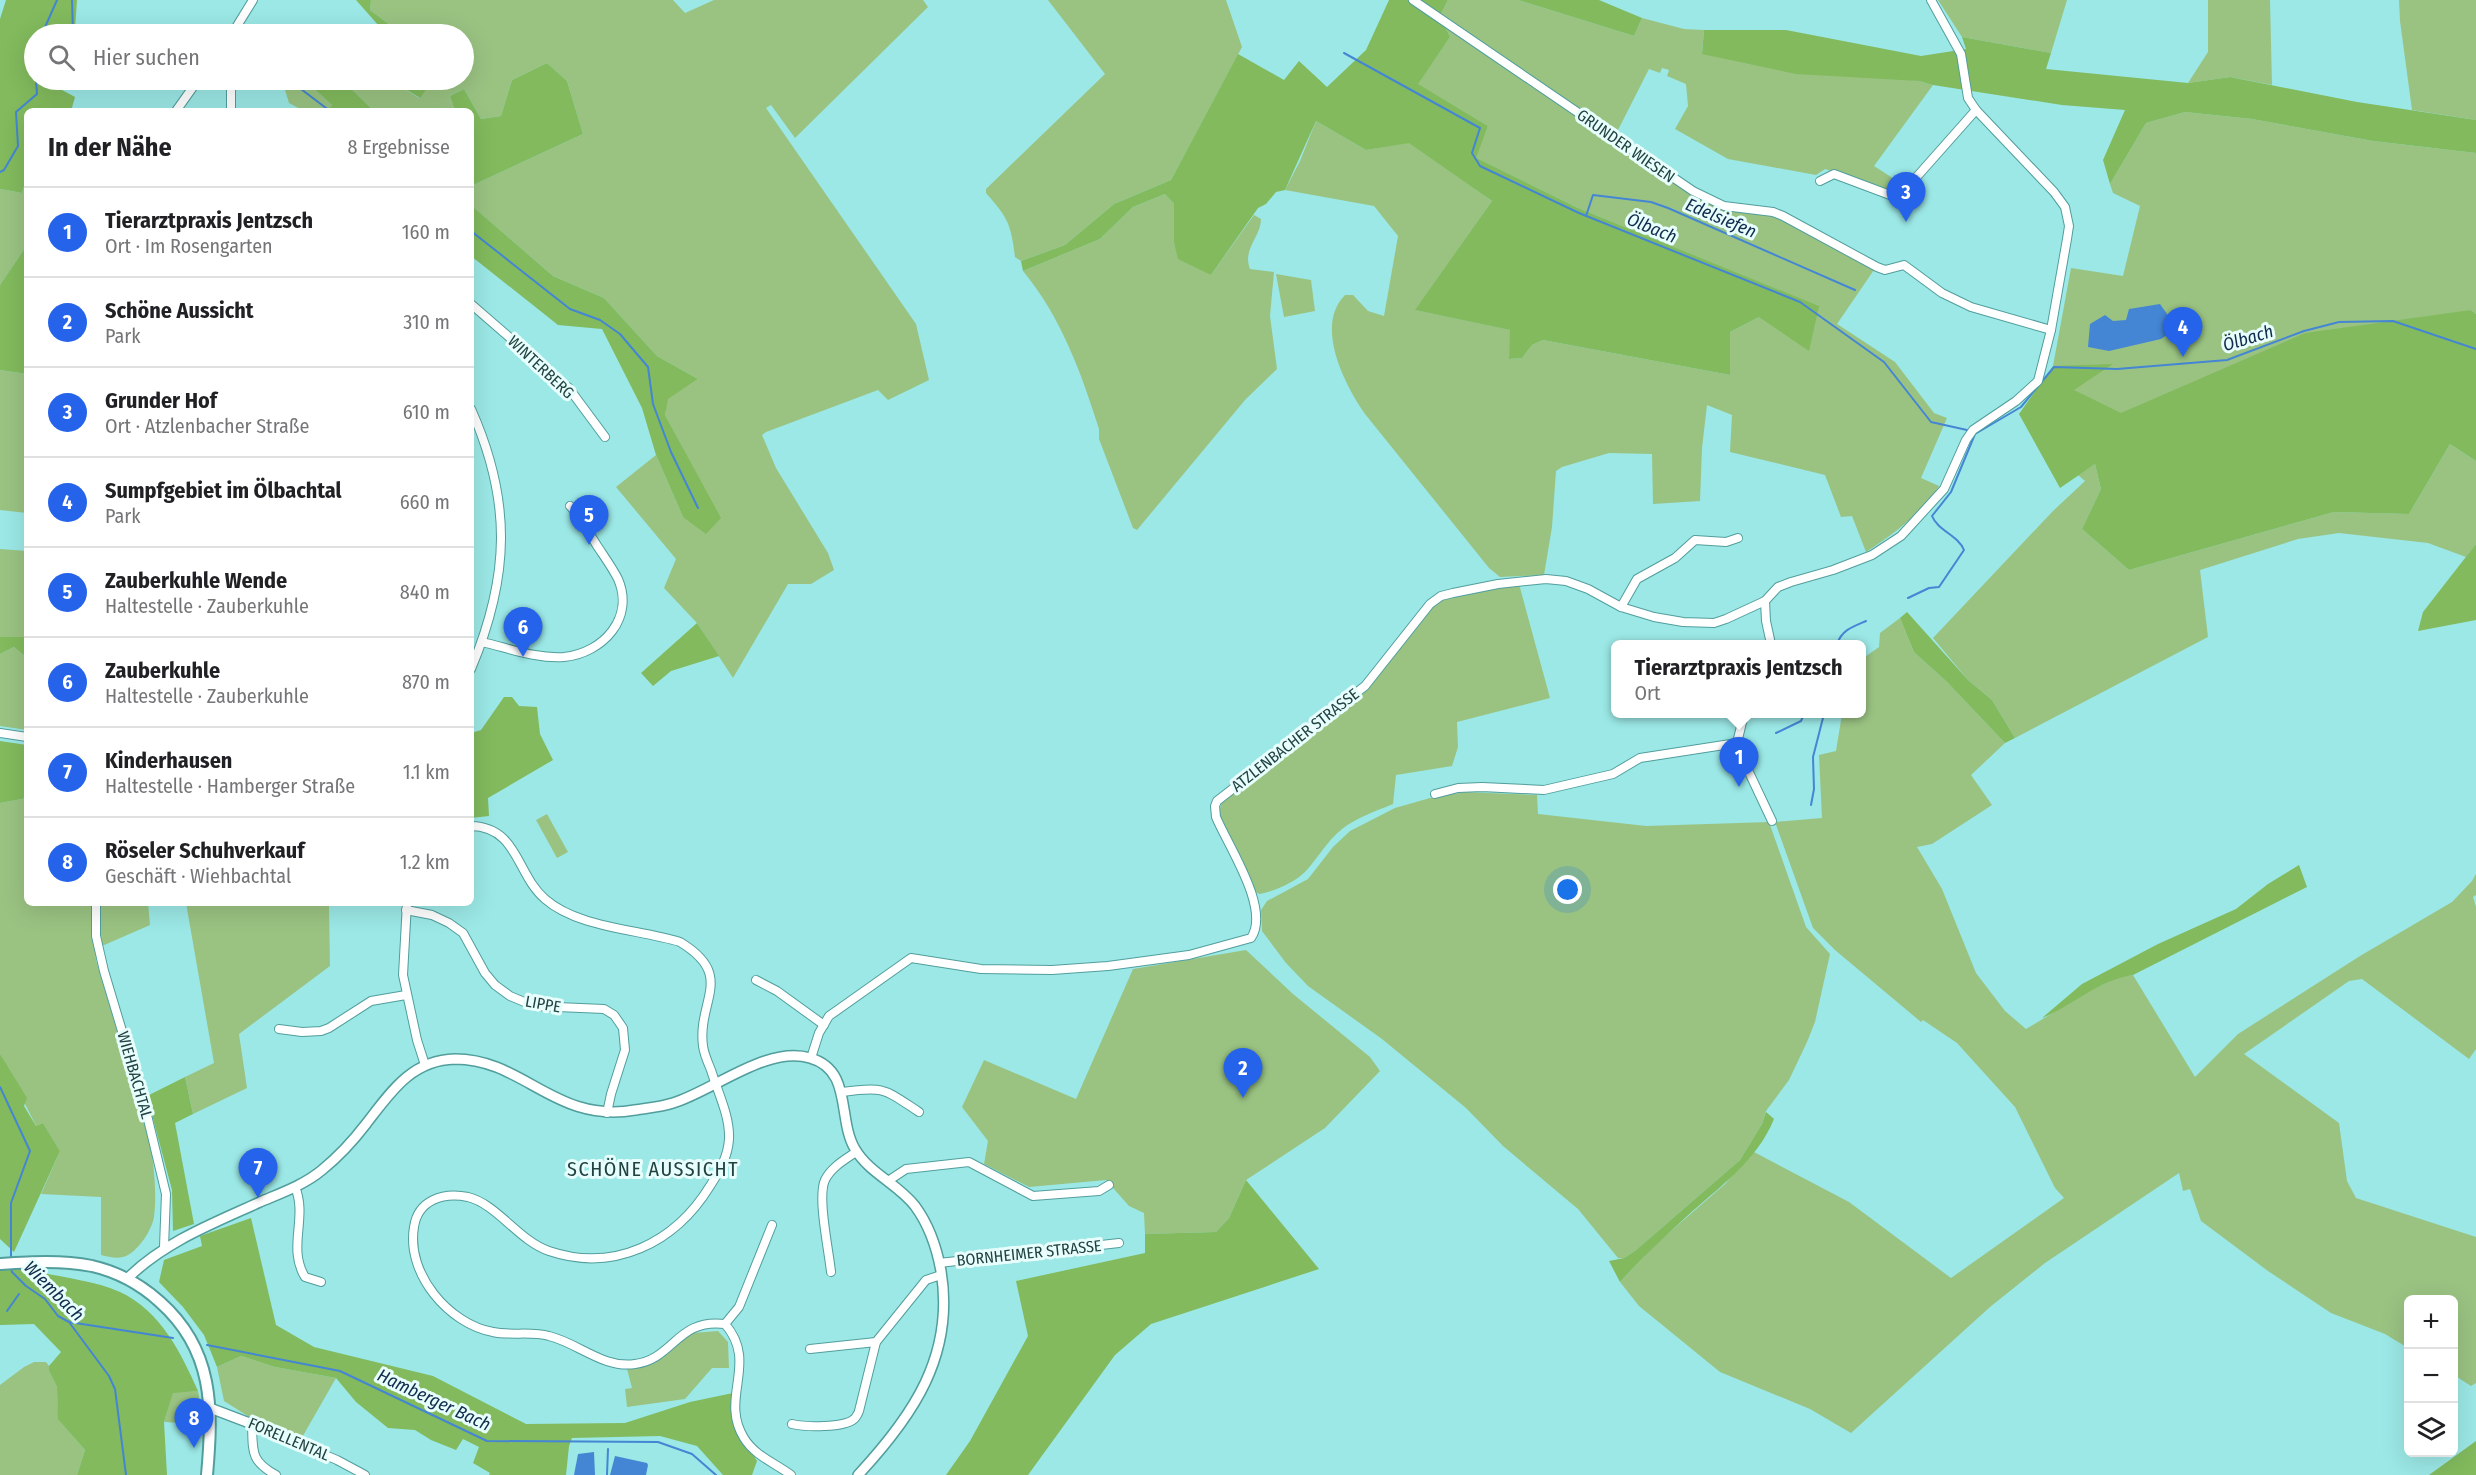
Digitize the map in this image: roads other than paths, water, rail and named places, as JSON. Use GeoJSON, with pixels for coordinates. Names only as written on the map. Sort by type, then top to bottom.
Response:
{"type":"FeatureCollection","features":[{"type":"Feature","properties":{"kind":"main road"},"geometry":{"type":"LineString","coordinates":[[2,1264],[60,1262],[91,1266],[128,1278],[149,1292],[169,1310],[188,1334],[203,1369],[210,1408],[207,1475]]}},
{"type":"Feature","properties":{"kind":"street"},"geometry":{"type":"LineString","coordinates":[[238,24],[253,0]]}},
{"type":"Feature","properties":{"kind":"street","name":"GRUNDER WIESEN"},"geometry":{"type":"LineString","coordinates":[[1413,0],[1693,191],[1724,206],[1773,212],[1877,267],[1885,270],[1904,265],[1942,293],[1971,307],[2051,330]]}},
{"type":"Feature","properties":{"kind":"street","name":"ATZLENBACHER STRASSE"},"geometry":{"type":"LineString","coordinates":[[824,1024],[829,1016],[911,958],[981,969],[1052,970],[1108,966],[1189,955],[1247,941],[1254,935],[1257,923],[1254,901],[1216,817],[1215,806],[1224,794],[1365,686],[1430,604],[1441,596],[1498,584],[1546,579],[1566,581],[1588,589],[1621,607],[1654,617],[1683,622],[1714,623],[1726,620],[1765,601],[1778,587],[1872,555],[1901,536],[1940,495],[1973,430],[2016,401],[2038,381],[2051,330],[2068,226],[2066,207],[1976,110],[1968,98],[1961,54],[1931,0]]}},
{"type":"Feature","properties":{"kind":"street"},"geometry":{"type":"LineString","coordinates":[[178,108],[191,90]]}},
{"type":"Feature","properties":{"kind":"street"},"geometry":{"type":"LineString","coordinates":[[231,90],[231,108]]}},
{"type":"Feature","properties":{"kind":"street"},"geometry":{"type":"LineString","coordinates":[[1820,181],[1834,174],[1898,198],[1976,110]]}},
{"type":"Feature","properties":{"kind":"street","name":"WINTERBERG"},"geometry":{"type":"LineString","coordinates":[[474,307],[509,337],[554,383],[568,387],[605,437]]}},
{"type":"Feature","properties":{"kind":"street"},"geometry":{"type":"LineString","coordinates":[[474,417],[492,463],[497,484],[501,528],[497,586],[482,642],[474,662]]}},
{"type":"Feature","properties":{"kind":"street"},"geometry":{"type":"LineString","coordinates":[[482,642],[525,652],[565,657],[589,650],[606,640],[616,628],[622,609],[622,595],[618,579],[581,517],[570,506]]}},
{"type":"Feature","properties":{"kind":"street"},"geometry":{"type":"LineString","coordinates":[[1621,607],[1637,579],[1675,558],[1695,540],[1726,542],[1738,538]]}},
{"type":"Feature","properties":{"kind":"street"},"geometry":{"type":"LineString","coordinates":[[1765,601],[1770,640]]}},
{"type":"Feature","properties":{"kind":"street"},"geometry":{"type":"LineString","coordinates":[[1743,718],[1737,743],[1772,821]]}},
{"type":"Feature","properties":{"kind":"street"},"geometry":{"type":"LineString","coordinates":[[0,733],[24,737]]}},
{"type":"Feature","properties":{"kind":"street"},"geometry":{"type":"LineString","coordinates":[[1435,794],[1458,788],[1482,787],[1544,790],[1613,774],[1640,758],[1737,743]]}},
{"type":"Feature","properties":{"kind":"street"},"geometry":{"type":"LineString","coordinates":[[474,826],[490,828],[498,832],[505,839],[536,891],[560,910],[581,918],[680,942],[704,961],[711,985],[703,1046],[728,1121],[729,1139],[726,1155],[718,1173],[693,1210],[670,1233],[634,1252],[597,1259],[568,1256],[546,1250],[486,1206],[471,1198],[440,1197],[424,1205],[417,1216],[413,1239],[422,1272],[437,1298],[453,1315],[466,1324],[503,1334],[548,1335],[604,1360],[633,1365],[654,1358],[692,1326],[709,1322],[725,1324],[735,1335],[739,1347],[740,1361],[735,1398],[739,1427],[751,1446],[791,1475]]}},
{"type":"Feature","properties":{"kind":"street","name":"WIEHBACHTAL"},"geometry":{"type":"LineString","coordinates":[[96,906],[96,936],[104,971],[140,1092],[166,1194],[164,1247]]}},
{"type":"Feature","properties":{"kind":"street"},"geometry":{"type":"LineString","coordinates":[[406,906],[403,965],[406,995],[425,1065]]}},
{"type":"Feature","properties":{"kind":"street","name":"LIPPE"},"geometry":{"type":"LineString","coordinates":[[406,906],[449,922],[462,933],[484,973],[510,996],[534,1006],[604,1009],[614,1015],[623,1028],[625,1050],[607,1113]]}},
{"type":"Feature","properties":{"kind":"street"},"geometry":{"type":"LineString","coordinates":[[756,980],[777,991],[824,1024],[811,1058]]}},
{"type":"Feature","properties":{"kind":"street"},"geometry":{"type":"LineString","coordinates":[[279,1029],[302,1032],[321,1031],[330,1028],[372,1001],[406,995]]}},
{"type":"Feature","properties":{"kind":"street"},"geometry":{"type":"LineString","coordinates":[[128,1278],[164,1247],[295,1187],[320,1173],[340,1155],[396,1085],[425,1065],[450,1059],[476,1061],[511,1074],[574,1107],[607,1113],[673,1103],[751,1067],[780,1057],[811,1058],[823,1064],[833,1073],[842,1092],[847,1131],[856,1152],[863,1161],[916,1207],[930,1234],[939,1263],[945,1300],[941,1338],[926,1384],[901,1425],[858,1475]]}},
{"type":"Feature","properties":{"kind":"street"},"geometry":{"type":"LineString","coordinates":[[842,1092],[878,1088],[889,1092],[920,1113]]}},
{"type":"Feature","properties":{"kind":"street"},"geometry":{"type":"LineString","coordinates":[[831,1272],[822,1196],[825,1180],[836,1166],[856,1152]]}},
{"type":"Feature","properties":{"kind":"street"},"geometry":{"type":"LineString","coordinates":[[888,1181],[906,1169],[969,1162],[1033,1196],[1099,1191],[1109,1185]]}},
{"type":"Feature","properties":{"kind":"street"},"geometry":{"type":"LineString","coordinates":[[295,1187],[301,1207],[297,1232],[297,1261],[306,1277],[321,1282]]}},
{"type":"Feature","properties":{"kind":"street"},"geometry":{"type":"LineString","coordinates":[[725,1324],[739,1307],[772,1225]]}},
{"type":"Feature","properties":{"kind":"street","name":"BORNHEIMER STRASSE"},"geometry":{"type":"LineString","coordinates":[[939,1263],[1119,1243]]}},
{"type":"Feature","properties":{"kind":"street"},"geometry":{"type":"LineString","coordinates":[[792,1424],[802,1427],[831,1425],[846,1423],[854,1419],[859,1411],[876,1342],[926,1280],[941,1275]]}},
{"type":"Feature","properties":{"kind":"street"},"geometry":{"type":"LineString","coordinates":[[810,1349],[876,1342]]}},
{"type":"Feature","properties":{"kind":"street","name":"FORELLENTAL"},"geometry":{"type":"LineString","coordinates":[[210,1408],[337,1460],[365,1475]]}},
{"type":"Feature","properties":{"kind":"street"},"geometry":{"type":"LineString","coordinates":[[252,1424],[254,1458],[257,1463],[276,1475]]}},
{"type":"Feature","properties":{"kind":"water"},"geometry":{"type":"Polygon","coordinates":[[[2160,304],[2177,328],[2161,339],[2109,351],[2088,347],[2090,324],[2105,315],[2113,321],[2126,320],[2129,309],[2160,304]]]}},
{"type":"Feature","properties":{"kind":"water"},"geometry":{"type":"Polygon","coordinates":[[[594,1452],[595,1475],[574,1475],[578,1454],[594,1452]]]}},
{"type":"Feature","properties":{"kind":"water"},"geometry":{"type":"Polygon","coordinates":[[[615,1456],[647,1463],[646,1475],[610,1475],[615,1456]]]}},
{"type":"Feature","properties":{"kind":"waterway","name":"Wiembach"},"geometry":{"type":"LineString","coordinates":[[46,24],[57,0]]}},
{"type":"Feature","properties":{"kind":"waterway"},"geometry":{"type":"LineString","coordinates":[[72,0],[73,24]]}},
{"type":"Feature","properties":{"kind":"waterway","name":"Ölbach"},"geometry":{"type":"LineString","coordinates":[[1344,53],[1480,128],[1472,153],[1480,166],[1579,213],[1800,302],[1884,362],[1931,422],[1967,430]]}},
{"type":"Feature","properties":{"kind":"waterway","name":"Wiembach"},"geometry":{"type":"LineString","coordinates":[[0,172],[4,170],[18,146],[16,112],[37,94],[37,90]]}},
{"type":"Feature","properties":{"kind":"waterway"},"geometry":{"type":"LineString","coordinates":[[302,90],[326,108]]}},
{"type":"Feature","properties":{"kind":"waterway","name":"Edelsiefen"},"geometry":{"type":"LineString","coordinates":[[1586,216],[1593,195],[1651,202],[1855,290]]}},
{"type":"Feature","properties":{"kind":"waterway"},"geometry":{"type":"LineString","coordinates":[[474,233],[570,309],[600,320],[620,334],[648,367],[653,404],[671,452],[698,508]]}},
{"type":"Feature","properties":{"kind":"waterway","name":"Ölbach"},"geometry":{"type":"LineString","coordinates":[[1908,598],[1929,588],[1939,587],[1964,550],[1932,516],[1951,492],[1975,434],[2021,407],[2054,367],[2117,369],[2227,360],[2304,331],[2339,322],[2393,321],[2476,349]]}},
{"type":"Feature","properties":{"kind":"waterway"},"geometry":{"type":"LineString","coordinates":[[1839,640],[1852,627],[1866,621]]}},
{"type":"Feature","properties":{"kind":"waterway"},"geometry":{"type":"LineString","coordinates":[[1776,733],[1801,721],[1802,718]]}},
{"type":"Feature","properties":{"kind":"waterway"},"geometry":{"type":"LineString","coordinates":[[1811,805],[1814,789],[1813,757],[1823,718]]}},
{"type":"Feature","properties":{"kind":"waterway","name":"Wiembach"},"geometry":{"type":"LineString","coordinates":[[0,1087],[30,1151],[11,1203],[11,1259]]}},
{"type":"Feature","properties":{"kind":"waterway","name":"Wiembach"},"geometry":{"type":"LineString","coordinates":[[11,1268],[26,1286],[45,1299],[58,1316],[69,1322],[109,1376],[115,1389],[126,1475]]}},
{"type":"Feature","properties":{"kind":"waterway"},"geometry":{"type":"LineString","coordinates":[[7,1311],[19,1294]]}},
{"type":"Feature","properties":{"kind":"waterway","name":"Hamberger Bach"},"geometry":{"type":"LineString","coordinates":[[69,1322],[173,1338]]}},
{"type":"Feature","properties":{"kind":"waterway","name":"Hamberger Bach"},"geometry":{"type":"LineString","coordinates":[[207,1345],[340,1371],[487,1441],[658,1442],[692,1454],[716,1475]]}},
{"type":"Feature","properties":{"kind":"waterway"},"geometry":{"type":"LineString","coordinates":[[607,1475],[608,1449]]}},
{"type":"Feature","properties":{"kind":"place","name":"Grunder Hof"},"geometry":{"type":"Point","coordinates":[1906,222]}},
{"type":"Feature","properties":{"kind":"place","name":"Sumpfgebiet im Ölbachtal"},"geometry":{"type":"Point","coordinates":[2183,357]}},
{"type":"Feature","properties":{"kind":"place","name":"Zauberkuhle Wende"},"geometry":{"type":"Point","coordinates":[589,545]}},
{"type":"Feature","properties":{"kind":"place","name":"Zauberkuhle"},"geometry":{"type":"Point","coordinates":[523,657]}},
{"type":"Feature","properties":{"kind":"place","name":"Tierarztpraxis Jentzsch"},"geometry":{"type":"Point","coordinates":[1739,787]}},
{"type":"Feature","properties":{"kind":"place","name":"Schöne Aussicht"},"geometry":{"type":"Point","coordinates":[1243,1098]}},
{"type":"Feature","properties":{"kind":"place","name":"Kinderhausen"},"geometry":{"type":"Point","coordinates":[258,1198]}},
{"type":"Feature","properties":{"kind":"place","name":"Röseler Schuhverkauf"},"geometry":{"type":"Point","coordinates":[194,1448]}},
{"type":"Feature","properties":{"kind":"district","name":"SCHÖNE AUSSICHT"},"geometry":{"type":"Point","coordinates":[653,1169]}}]}
